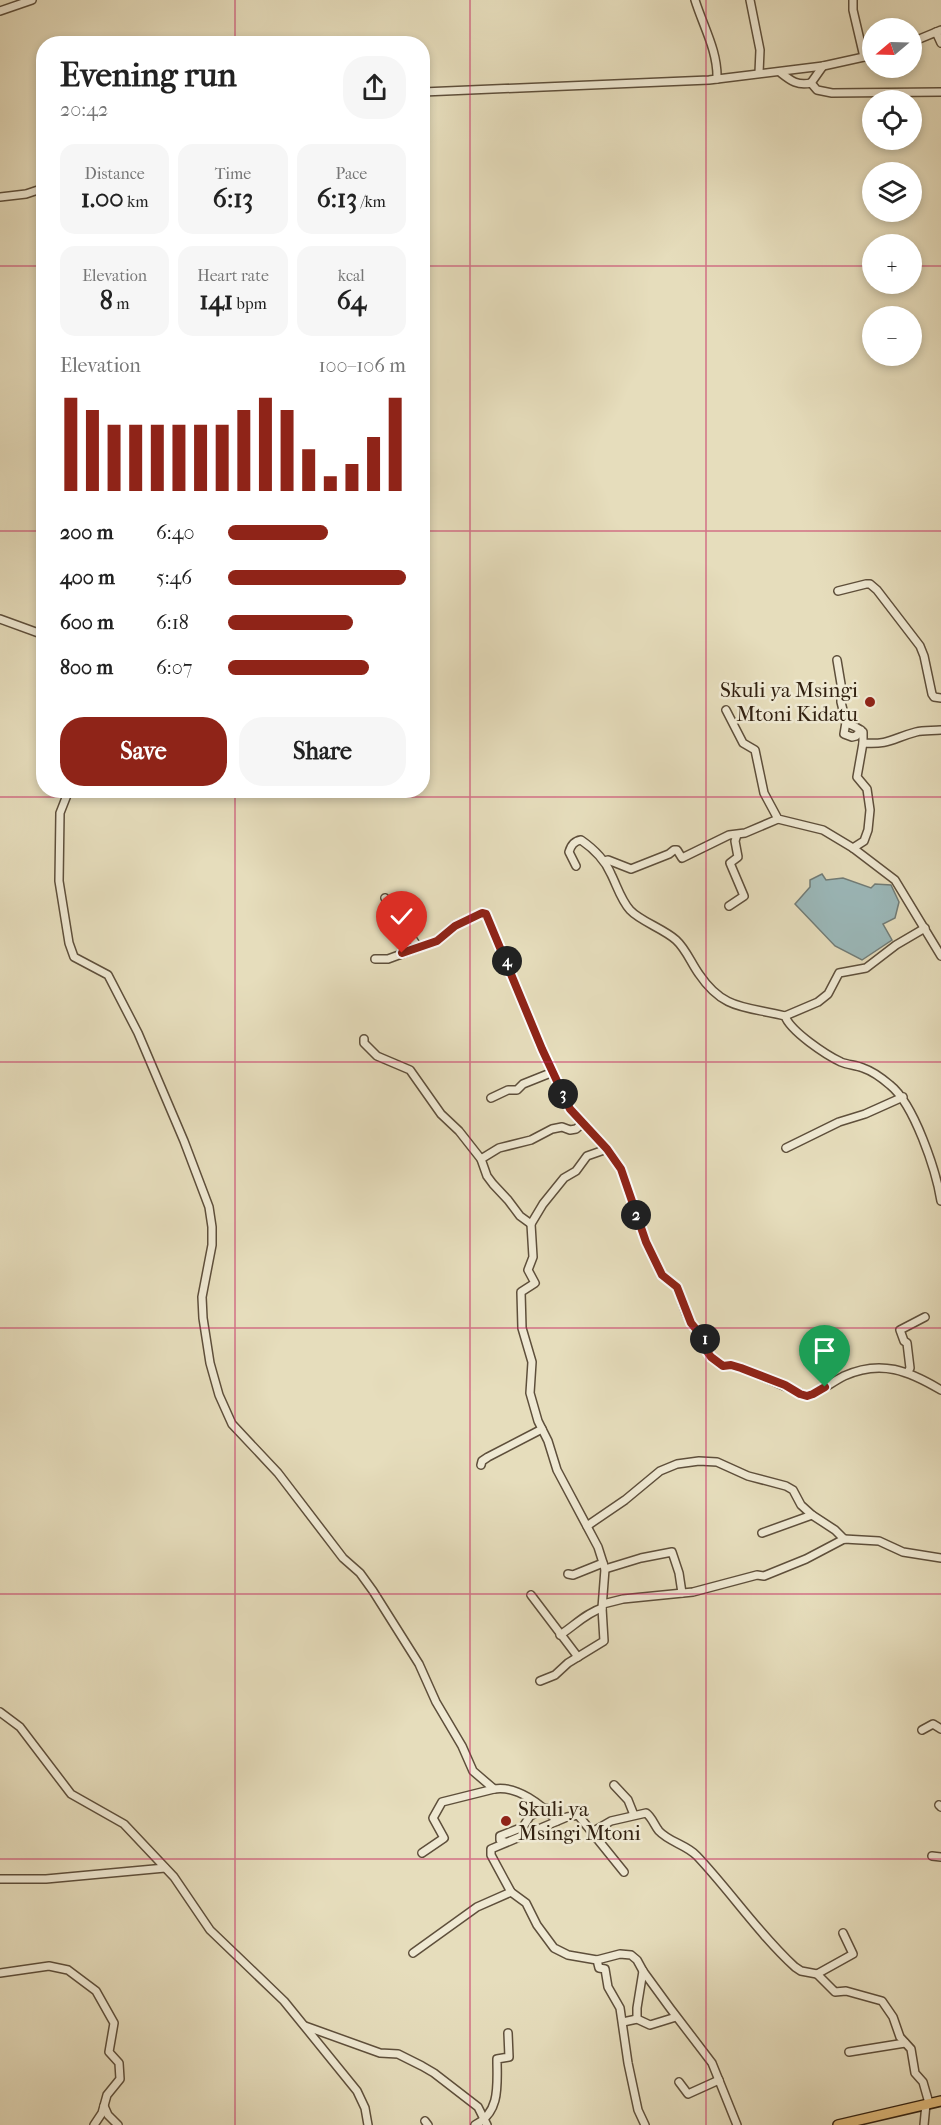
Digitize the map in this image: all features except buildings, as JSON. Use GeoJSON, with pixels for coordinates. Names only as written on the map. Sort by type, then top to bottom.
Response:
{"type":"FeatureCollection","features":[{"type":"Feature","properties":{"kind":"main road"},"geometry":{"type":"LineString","coordinates":[[838,2125],[941,2101]]}},
{"type":"Feature","properties":{"kind":"street"},"geometry":{"type":"LineString","coordinates":[[0,11],[32,0]]}},
{"type":"Feature","properties":{"kind":"street"},"geometry":{"type":"LineString","coordinates":[[695,0],[714,50],[718,65],[717,79]]}},
{"type":"Feature","properties":{"kind":"street"},"geometry":{"type":"LineString","coordinates":[[750,0],[760,50],[759,73]]}},
{"type":"Feature","properties":{"kind":"street"},"geometry":{"type":"LineString","coordinates":[[853,0],[853,10],[862,48]]}},
{"type":"Feature","properties":{"kind":"street"},"geometry":{"type":"LineString","coordinates":[[922,38],[939,31],[941,43]]}},
{"type":"Feature","properties":{"kind":"street"},"geometry":{"type":"LineString","coordinates":[[430,92],[717,79],[759,73],[781,73],[862,57]]}},
{"type":"Feature","properties":{"kind":"street"},"geometry":{"type":"LineString","coordinates":[[781,73],[791,81],[802,85],[811,83],[823,66]]}},
{"type":"Feature","properties":{"kind":"street"},"geometry":{"type":"LineString","coordinates":[[811,83],[817,90],[832,93],[941,92]]}},
{"type":"Feature","properties":{"kind":"street"},"geometry":{"type":"LineString","coordinates":[[0,197],[36,191]]}},
{"type":"Feature","properties":{"kind":"street"},"geometry":{"type":"LineString","coordinates":[[838,591],[866,584],[870,584],[877,590],[920,646],[932,694],[934,697],[941,698]]}},
{"type":"Feature","properties":{"kind":"street"},"geometry":{"type":"LineString","coordinates":[[0,619],[36,632]]}},
{"type":"Feature","properties":{"kind":"street"},"geometry":{"type":"LineString","coordinates":[[837,660],[841,702],[846,722],[844,734],[856,736],[861,730]]}},
{"type":"Feature","properties":{"kind":"street"},"geometry":{"type":"LineString","coordinates":[[726,710],[742,743],[755,750],[764,793],[778,819]]}},
{"type":"Feature","properties":{"kind":"street"},"geometry":{"type":"LineString","coordinates":[[846,722],[861,730],[864,735],[857,777],[867,789],[870,810],[868,830],[864,841],[853,848]]}},
{"type":"Feature","properties":{"kind":"street"},"geometry":{"type":"LineString","coordinates":[[863,743],[886,744],[916,732],[941,730]]}},
{"type":"Feature","properties":{"kind":"street"},"geometry":{"type":"LineString","coordinates":[[66,798],[60,813],[59,881],[69,943],[74,957],[108,975],[138,1033],[209,1207],[212,1245],[202,1297],[203,1318],[210,1363],[223,1404],[232,1424],[278,1473],[343,1558],[360,1573],[373,1591],[419,1664],[436,1702],[462,1746],[473,1771],[494,1789]]}},
{"type":"Feature","properties":{"kind":"street"},"geometry":{"type":"LineString","coordinates":[[604,861],[608,860],[631,869],[674,850],[677,850],[682,858],[729,835],[737,835],[778,819],[823,830],[853,848],[895,880],[941,956]]}},
{"type":"Feature","properties":{"kind":"street"},"geometry":{"type":"LineString","coordinates":[[729,906],[744,896],[730,864],[738,857],[735,842],[737,835]]}},
{"type":"Feature","properties":{"kind":"street"},"geometry":{"type":"LineString","coordinates":[[576,866],[568,852],[571,845],[581,840],[604,861],[631,912],[674,938],[714,994],[739,1007],[785,1016],[818,1002],[828,994],[839,974],[866,968],[896,945],[925,928]]}},
{"type":"Feature","properties":{"kind":"street"},"geometry":{"type":"LineString","coordinates":[[385,898],[418,947]]}},
{"type":"Feature","properties":{"kind":"street"},"geometry":{"type":"LineString","coordinates":[[375,959],[388,959],[437,941],[455,926],[482,913],[486,914],[570,1109],[607,1149],[621,1169],[646,1242],[662,1275],[677,1287],[691,1323],[703,1335],[706,1350],[717,1363],[741,1368],[807,1396],[856,1371],[877,1367],[908,1372],[941,1390]]}},
{"type":"Feature","properties":{"kind":"street"},"geometry":{"type":"LineString","coordinates":[[785,1016],[790,1026],[826,1054],[841,1062],[865,1068],[903,1097],[924,1143],[941,1201]]}},
{"type":"Feature","properties":{"kind":"street"},"geometry":{"type":"LineString","coordinates":[[364,1039],[364,1043],[377,1056],[410,1070],[441,1114],[459,1131],[481,1159],[487,1176],[493,1184],[520,1216],[531,1224]]}},
{"type":"Feature","properties":{"kind":"street"},"geometry":{"type":"LineString","coordinates":[[491,1098],[508,1089],[517,1090],[523,1084],[553,1072]]}},
{"type":"Feature","properties":{"kind":"street"},"geometry":{"type":"LineString","coordinates":[[786,1148],[839,1122],[866,1114],[903,1097]]}},
{"type":"Feature","properties":{"kind":"street"},"geometry":{"type":"LineString","coordinates":[[481,1159],[498,1148],[531,1140],[552,1129],[562,1127],[570,1130],[576,1129],[583,1123]]}},
{"type":"Feature","properties":{"kind":"street"},"geometry":{"type":"LineString","coordinates":[[540,1681],[555,1675],[604,1641],[602,1606],[604,1566],[598,1547],[556,1470],[530,1393],[532,1362],[522,1328],[520,1292],[535,1283],[528,1270],[533,1257],[531,1224],[543,1204],[564,1178],[576,1171],[587,1156],[607,1149]]}},
{"type":"Feature","properties":{"kind":"street"},"geometry":{"type":"LineString","coordinates":[[908,1372],[907,1343],[900,1330],[925,1317]]}},
{"type":"Feature","properties":{"kind":"street"},"geometry":{"type":"LineString","coordinates":[[481,1465],[482,1461],[488,1457],[542,1429]]}},
{"type":"Feature","properties":{"kind":"street"},"geometry":{"type":"LineString","coordinates":[[587,1526],[625,1500],[660,1471],[692,1461],[717,1462],[748,1476],[786,1486],[793,1491],[801,1505],[844,1539]]}},
{"type":"Feature","properties":{"kind":"street"},"geometry":{"type":"LineString","coordinates":[[762,1533],[812,1515]]}},
{"type":"Feature","properties":{"kind":"street"},"geometry":{"type":"LineString","coordinates":[[560,1635],[578,1623],[585,1615],[602,1606],[710,1588],[773,1573],[817,1555],[844,1539],[879,1541],[903,1552],[941,1558]]}},
{"type":"Feature","properties":{"kind":"street"},"geometry":{"type":"LineString","coordinates":[[568,1574],[573,1575],[672,1552],[679,1573],[682,1593]]}},
{"type":"Feature","properties":{"kind":"street"},"geometry":{"type":"LineString","coordinates":[[531,1595],[578,1657]]}},
{"type":"Feature","properties":{"kind":"street"},"geometry":{"type":"LineString","coordinates":[[0,1712],[20,1727],[71,1794],[123,1824],[182,1887],[187,1899],[210,1930],[284,2001],[357,2091],[365,2108],[368,2125]]}},
{"type":"Feature","properties":{"kind":"street"},"geometry":{"type":"LineString","coordinates":[[922,1730],[933,1724],[941,1729]]}},
{"type":"Feature","properties":{"kind":"street"},"geometry":{"type":"LineString","coordinates":[[614,1785],[628,1800],[634,1815]]}},
{"type":"Feature","properties":{"kind":"street"},"geometry":{"type":"LineString","coordinates":[[422,1853],[444,1838],[433,1818],[442,1802],[494,1789],[503,1787],[546,1808],[557,1821]]}},
{"type":"Feature","properties":{"kind":"street"},"geometry":{"type":"LineString","coordinates":[[505,1842],[500,1840],[500,1836],[523,1827],[530,1816],[546,1808]]}},
{"type":"Feature","properties":{"kind":"street"},"geometry":{"type":"LineString","coordinates":[[592,1832],[611,1821],[646,1813],[661,1833],[695,1853],[751,1922],[801,1971],[817,1974],[835,1992],[846,1991],[882,2001],[893,2017],[900,2037],[911,2049],[915,2073],[924,2082],[927,2104],[924,2125]]}},
{"type":"Feature","properties":{"kind":"street"},"geometry":{"type":"LineString","coordinates":[[624,1872],[578,1815],[505,1842],[491,1849],[490,1852],[512,1892],[526,1903],[537,1925],[554,1948],[568,1955],[597,1960],[620,1954],[631,1955],[637,1960],[676,2017],[712,2063],[737,2125]]}},
{"type":"Feature","properties":{"kind":"street"},"geometry":{"type":"LineString","coordinates":[[932,1856],[941,1857]]}},
{"type":"Feature","properties":{"kind":"street"},"geometry":{"type":"LineString","coordinates":[[0,1879],[46,1879],[165,1868]]}},
{"type":"Feature","properties":{"kind":"street"},"geometry":{"type":"LineString","coordinates":[[413,1953],[477,1907],[512,1892]]}},
{"type":"Feature","properties":{"kind":"street"},"geometry":{"type":"LineString","coordinates":[[817,1974],[853,1954],[843,1933]]}},
{"type":"Feature","properties":{"kind":"street"},"geometry":{"type":"LineString","coordinates":[[597,1960],[599,1968],[605,1969],[607,1984],[620,2008],[625,2051],[638,2110],[645,2125]]}},
{"type":"Feature","properties":{"kind":"street"},"geometry":{"type":"LineString","coordinates":[[0,1973],[49,1966],[68,1970],[96,1991],[114,2023],[109,2052],[119,2063],[120,2072],[118,2083],[107,2095],[94,2125]]}},
{"type":"Feature","properties":{"kind":"street"},"geometry":{"type":"LineString","coordinates":[[637,2019],[643,1971]]}},
{"type":"Feature","properties":{"kind":"street"},"geometry":{"type":"LineString","coordinates":[[637,2019],[650,2025],[676,2017]]}},
{"type":"Feature","properties":{"kind":"street"},"geometry":{"type":"LineString","coordinates":[[623,2022],[637,2019]]}},
{"type":"Feature","properties":{"kind":"street"},"geometry":{"type":"LineString","coordinates":[[303,2025],[380,2053],[398,2054],[422,2066],[478,2107],[486,2123]]}},
{"type":"Feature","properties":{"kind":"street"},"geometry":{"type":"LineString","coordinates":[[486,2123],[498,2094],[497,2058],[509,2057],[508,2033]]}},
{"type":"Feature","properties":{"kind":"street"},"geometry":{"type":"LineString","coordinates":[[849,2052],[905,2043]]}},
{"type":"Feature","properties":{"kind":"street"},"geometry":{"type":"LineString","coordinates":[[679,2082],[688,2094],[719,2080]]}},
{"type":"Feature","properties":{"kind":"street"},"geometry":{"type":"LineString","coordinates":[[104,2106],[108,2115],[118,2125]]}},
{"type":"Feature","properties":{"kind":"street"},"geometry":{"type":"LineString","coordinates":[[475,2125],[486,2123]]}},
{"type":"Feature","properties":{"kind":"water"},"geometry":{"type":"Polygon","coordinates":[[[822,874],[826,880],[843,878],[871,888],[875,884],[891,885],[899,902],[895,918],[883,924],[892,940],[862,960],[835,946],[795,904],[810,887],[810,880],[822,874]]]}},
{"type":"Feature","properties":{"kind":"place","name":"Skuli ya Msingi Mtoni Kidatu"},"geometry":{"type":"Point","coordinates":[870,702]}},
{"type":"Feature","properties":{"kind":"place","name":"Skuli ya Msingi Mtoni"},"geometry":{"type":"Point","coordinates":[506,1821]}},
{"type":"Feature","properties":{"kind":"route"},"geometry":{"type":"LineString","coordinates":[[402,953],[437,941],[455,926],[482,913],[489,917],[542,1049],[570,1109],[607,1149],[621,1169],[646,1242],[662,1275],[677,1287],[686,1313],[691,1323],[703,1335],[706,1350],[711,1357],[723,1366],[731,1365],[741,1368],[807,1396],[825,1387]]}}]}
